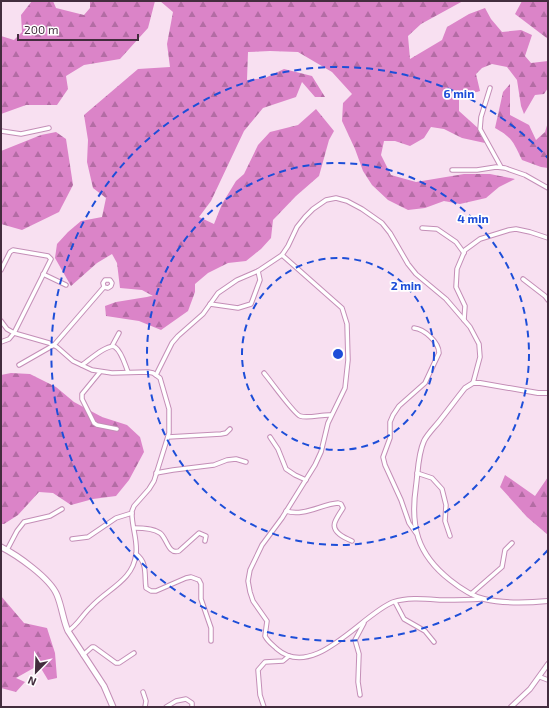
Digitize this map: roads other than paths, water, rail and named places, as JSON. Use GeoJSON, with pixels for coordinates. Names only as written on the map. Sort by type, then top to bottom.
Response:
{"type":"FeatureCollection","features":[{"type":"Feature","properties":{"kind":"main road"},"geometry":{"type":"LineString","coordinates":[[1,547],[26,563],[49,583],[55,591],[68,632],[104,686],[113,707]]}},
{"type":"Feature","properties":{"kind":"street"},"geometry":{"type":"LineString","coordinates":[[490,88],[481,117],[480,126],[482,135],[501,167]]}},
{"type":"Feature","properties":{"kind":"street"},"geometry":{"type":"LineString","coordinates":[[1,131],[20,134],[49,128]]}},
{"type":"Feature","properties":{"kind":"street"},"geometry":{"type":"LineString","coordinates":[[452,170],[482,170],[501,167],[525,175],[548,188]]}},
{"type":"Feature","properties":{"kind":"street"},"geometry":{"type":"LineString","coordinates":[[156,375],[172,343],[202,314],[218,293],[227,286],[258,271],[282,255],[297,227],[313,209],[326,200],[336,198],[346,201],[367,212],[382,223],[416,274],[438,291],[470,327],[479,344],[480,357],[473,384]]}},
{"type":"Feature","properties":{"kind":"street"},"geometry":{"type":"LineString","coordinates":[[422,228],[437,229],[456,242],[464,253]]}},
{"type":"Feature","properties":{"kind":"street"},"geometry":{"type":"LineString","coordinates":[[464,320],[465,306],[456,287],[457,269],[464,253],[470,246],[480,238],[516,229],[548,238]]}},
{"type":"Feature","properties":{"kind":"street"},"geometry":{"type":"LineString","coordinates":[[1,270],[10,252],[13,250],[50,257],[51,259],[14,333],[9,339],[1,342]]}},
{"type":"Feature","properties":{"kind":"street"},"geometry":{"type":"LineString","coordinates":[[282,255],[339,304],[346,316],[348,342],[347,377],[345,388],[328,423],[321,452],[306,480],[262,545],[250,570],[248,581],[253,601],[267,621],[265,636],[267,640],[281,652],[289,656],[302,657],[320,653],[332,646],[380,609],[395,602],[418,599],[462,600],[482,598],[527,603],[548,600]]}},
{"type":"Feature","properties":{"kind":"street"},"geometry":{"type":"LineString","coordinates":[[210,304],[238,308],[251,304],[260,280],[258,271]]}},
{"type":"Feature","properties":{"kind":"street"},"geometry":{"type":"LineString","coordinates":[[44,274],[66,285]]}},
{"type":"Feature","properties":{"kind":"street"},"geometry":{"type":"LineString","coordinates":[[523,279],[548,300]]}},
{"type":"Feature","properties":{"kind":"street"},"geometry":{"type":"LineString","coordinates":[[19,365],[54,345],[104,287]]}},
{"type":"Feature","properties":{"kind":"street"},"geometry":{"type":"LineString","coordinates":[[1,321],[7,329],[14,333],[54,345],[64,355],[82,365],[100,372],[112,374],[148,372],[156,375],[161,380],[169,409],[168,437],[156,473],[151,486],[134,506],[132,513],[136,554],[133,566],[127,576],[92,605],[80,621],[68,632]]}},
{"type":"Feature","properties":{"kind":"street"},"geometry":{"type":"LineString","coordinates":[[414,328],[423,330],[427,334],[439,348],[439,353],[425,383],[399,406],[393,415],[390,422],[390,438],[383,457],[385,466],[403,504],[409,523],[416,533]]}},
{"type":"Feature","properties":{"kind":"street"},"geometry":{"type":"LineString","coordinates":[[82,365],[104,349],[112,346],[119,333]]}},
{"type":"Feature","properties":{"kind":"street"},"geometry":{"type":"LineString","coordinates":[[112,346],[119,352],[128,372]]}},
{"type":"Feature","properties":{"kind":"street"},"geometry":{"type":"LineString","coordinates":[[100,372],[82,394],[82,399],[94,423],[117,428]]}},
{"type":"Feature","properties":{"kind":"street"},"geometry":{"type":"LineString","coordinates":[[264,373],[294,412],[299,416],[331,415]]}},
{"type":"Feature","properties":{"kind":"street"},"geometry":{"type":"LineString","coordinates":[[482,598],[471,594],[443,575],[422,550],[416,533],[414,496],[422,447],[426,437],[462,392],[473,384],[480,383],[548,394]]}},
{"type":"Feature","properties":{"kind":"street"},"geometry":{"type":"LineString","coordinates":[[168,437],[221,434],[226,433],[230,429]]}},
{"type":"Feature","properties":{"kind":"street"},"geometry":{"type":"LineString","coordinates":[[270,437],[278,449],[286,469],[306,480]]}},
{"type":"Feature","properties":{"kind":"street"},"geometry":{"type":"LineString","coordinates":[[156,473],[214,465],[227,460],[236,459],[246,462]]}},
{"type":"Feature","properties":{"kind":"street"},"geometry":{"type":"LineString","coordinates":[[417,473],[432,478],[442,489],[446,505],[445,521],[450,536]]}},
{"type":"Feature","properties":{"kind":"street"},"geometry":{"type":"LineString","coordinates":[[286,511],[293,513],[300,512],[338,502],[343,508],[334,523],[334,527],[343,537],[352,541]]}},
{"type":"Feature","properties":{"kind":"street"},"geometry":{"type":"LineString","coordinates":[[7,550],[17,531],[24,522],[50,516],[62,508]]}},
{"type":"Feature","properties":{"kind":"street"},"geometry":{"type":"LineString","coordinates":[[72,539],[88,537],[116,518],[132,513]]}},
{"type":"Feature","properties":{"kind":"street"},"geometry":{"type":"LineString","coordinates":[[134,528],[157,531],[163,536],[170,549],[176,552],[199,533],[206,536],[204,542]]}},
{"type":"Feature","properties":{"kind":"street"},"geometry":{"type":"LineString","coordinates":[[471,594],[500,570],[504,562],[505,550],[512,542]]}},
{"type":"Feature","properties":{"kind":"street"},"geometry":{"type":"LineString","coordinates":[[136,554],[144,562],[146,588],[151,592],[186,578],[199,580],[201,599],[211,628],[211,641]]}},
{"type":"Feature","properties":{"kind":"street"},"geometry":{"type":"LineString","coordinates":[[395,602],[404,619],[425,632],[434,642]]}},
{"type":"Feature","properties":{"kind":"street"},"geometry":{"type":"LineString","coordinates":[[360,694],[358,682],[359,654],[355,640],[364,622]]}},
{"type":"Feature","properties":{"kind":"street"},"geometry":{"type":"LineString","coordinates":[[83,655],[94,647],[116,663],[119,663],[134,653]]}},
{"type":"Feature","properties":{"kind":"street"},"geometry":{"type":"LineString","coordinates":[[264,707],[260,695],[258,670],[264,662],[283,661],[289,656]]}},
{"type":"Feature","properties":{"kind":"street"},"geometry":{"type":"LineString","coordinates":[[511,707],[530,689],[548,664]]}},
{"type":"Feature","properties":{"kind":"street"},"geometry":{"type":"LineString","coordinates":[[540,677],[548,680]]}},
{"type":"Feature","properties":{"kind":"street"},"geometry":{"type":"LineString","coordinates":[[143,692],[146,701],[145,707]]}},
{"type":"Feature","properties":{"kind":"street"},"geometry":{"type":"LineString","coordinates":[[166,707],[182,699],[186,699],[192,703],[192,707]]}}]}
